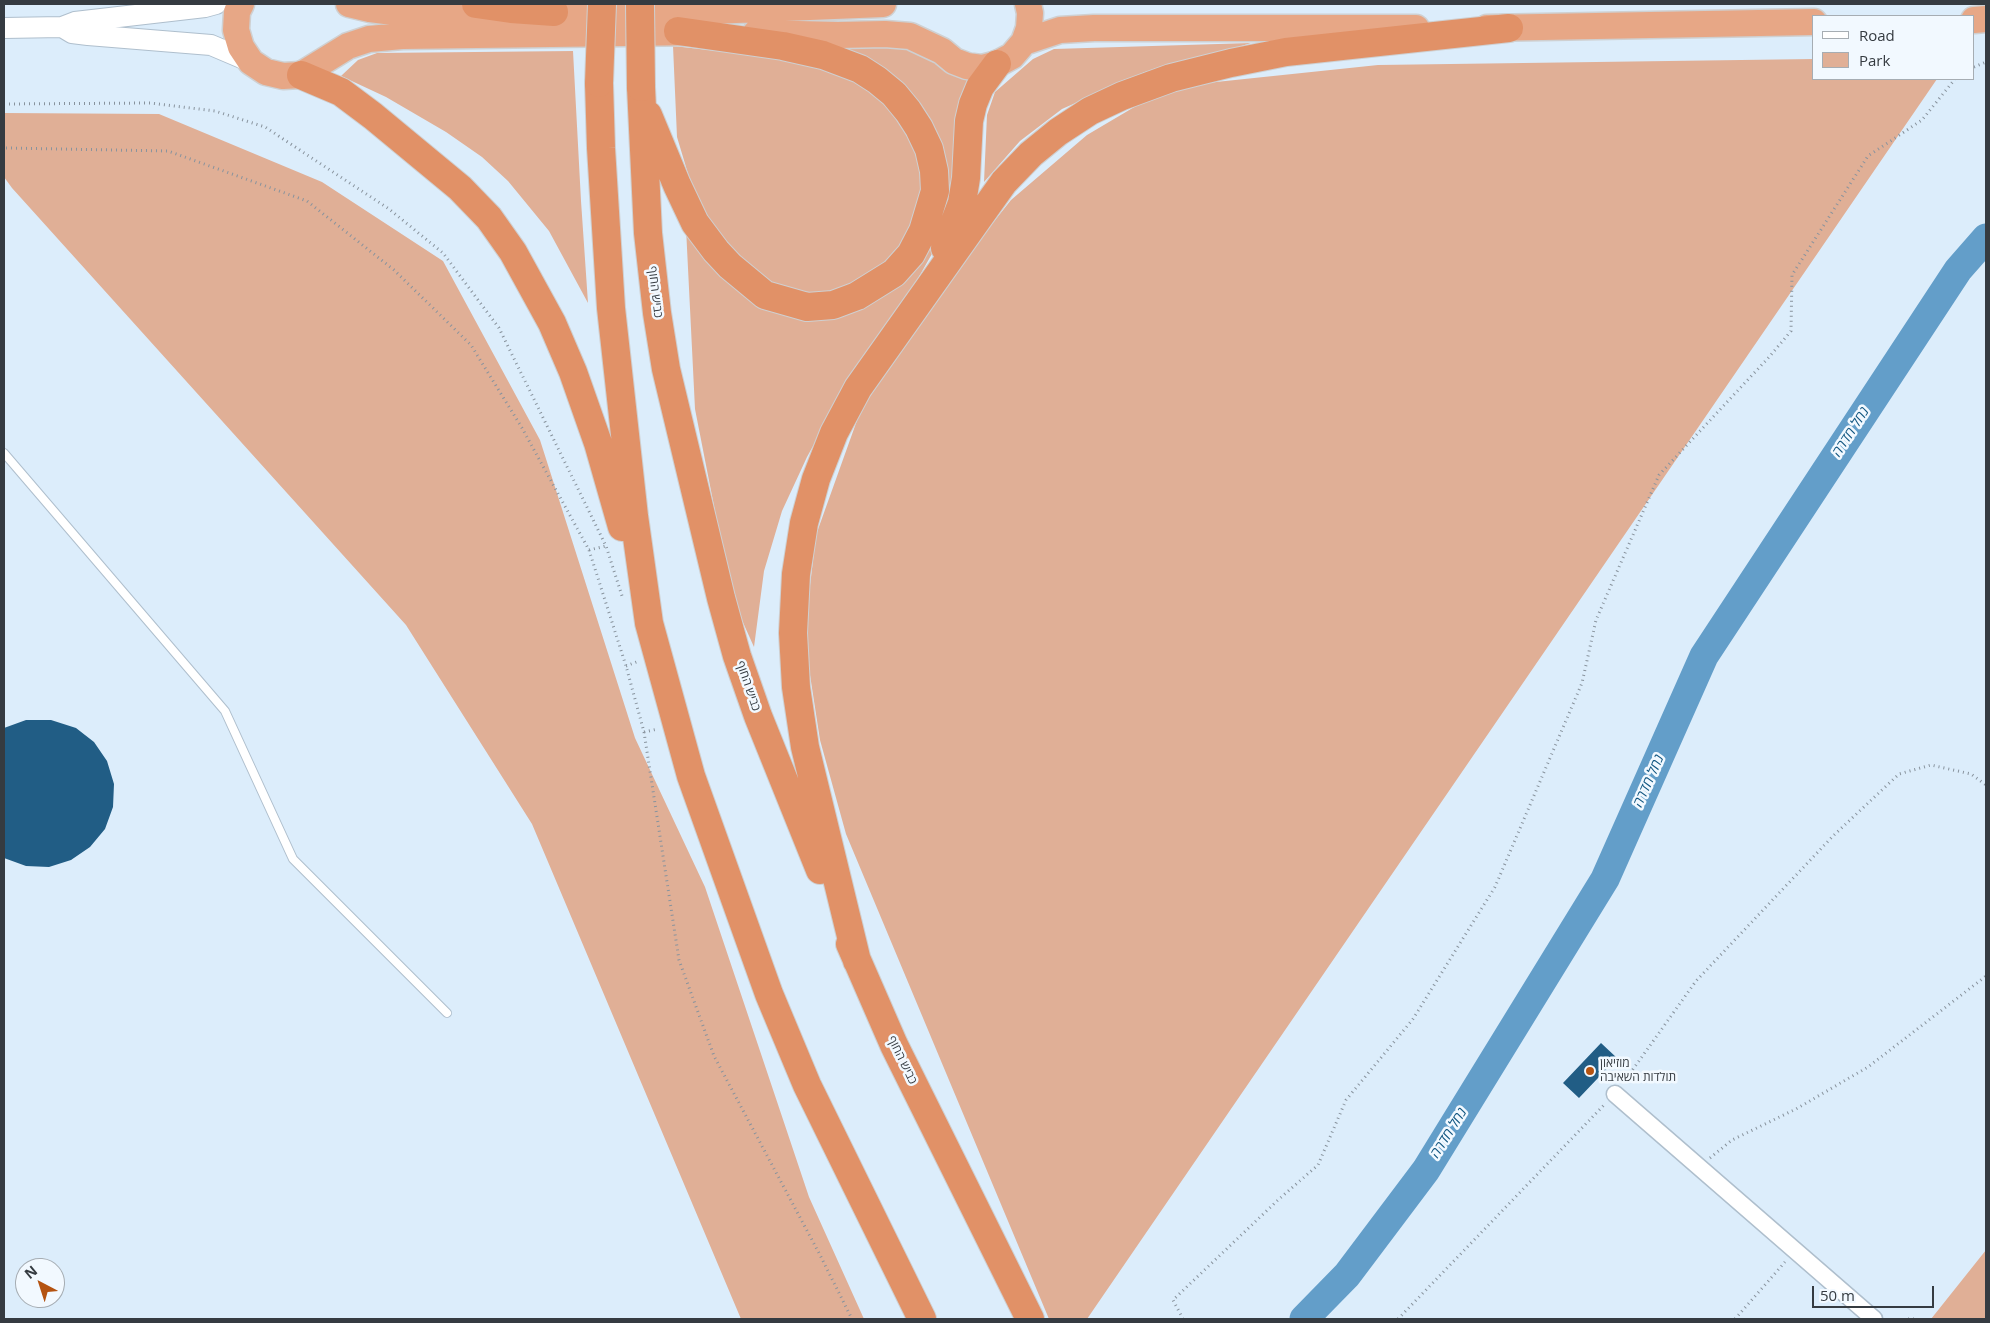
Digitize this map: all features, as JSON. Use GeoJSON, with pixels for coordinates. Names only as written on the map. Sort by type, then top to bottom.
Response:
{"type":"FeatureCollection","features":[{"type":"Feature","properties":{"kind":"highway"},"geometry":{"type":"LineString","coordinates":[[241,4],[237,12],[236,30],[241,47],[251,62],[266,72],[283,76],[301,75],[341,92],[426,158],[460,188],[489,218],[513,252],[548,314],[573,372],[598,443],[691,776],[769,994],[807,1085],[922,1319]]}},
{"type":"Feature","properties":{"kind":"highway"},"geometry":{"type":"LineString","coordinates":[[349,4],[401,13],[687,12],[882,4]]}},
{"type":"Feature","properties":{"kind":"highway"},"geometry":{"type":"LineString","coordinates":[[476,4],[554,12]]}},
{"type":"Feature","properties":{"kind":"highway"},"geometry":{"type":"LineString","coordinates":[[602,4],[599,83],[611,308],[634,516],[649,623]]}},
{"type":"Feature","properties":{"kind":"highway","name":"כביש החוף"},"geometry":{"type":"LineString","coordinates":[[640,4],[641,92],[648,233],[657,313],[666,369],[721,598],[737,656],[758,716],[857,961],[894,1045],[1030,1319]]}},
{"type":"Feature","properties":{"kind":"highway"},"geometry":{"type":"LineString","coordinates":[[301,75],[348,46],[369,39],[402,36],[678,31],[902,35],[924,41],[954,60],[968,66],[982,68],[997,64],[1012,56],[1024,42],[1029,28],[1030,14],[1028,4]]}},
{"type":"Feature","properties":{"kind":"highway"},"geometry":{"type":"LineString","coordinates":[[1024,42],[1060,30],[1094,28],[1509,28],[1812,22]]}},
{"type":"Feature","properties":{"kind":"highway"},"geometry":{"type":"LineString","coordinates":[[857,961],[804,738],[796,687],[793,633],[796,574],[804,523],[811,496],[834,434],[858,388],[1004,182],[1031,154],[1058,132],[1090,111],[1122,96],[1172,78],[1286,52],[1509,28]]}},
{"type":"Feature","properties":{"kind":"highway"},"geometry":{"type":"LineString","coordinates":[[641,92],[678,185],[696,223],[725,261],[765,294],[807,307],[833,305],[857,296],[894,273],[911,254],[924,231],[935,191],[934,170],[929,149],[919,128],[894,94],[860,69],[823,55],[783,46],[678,31]]}},
{"type":"Feature","properties":{"kind":"highway"},"geometry":{"type":"LineString","coordinates":[[904,324],[953,231],[962,203],[966,178],[969,121],[973,104],[980,87],[997,64]]}},
{"type":"Feature","properties":{"kind":"street"},"geometry":{"type":"LineString","coordinates":[[4,28],[62,28],[75,22],[216,4]]}},
{"type":"Feature","properties":{"kind":"street"},"geometry":{"type":"LineString","coordinates":[[62,28],[72,33],[88,35],[211,45],[251,62]]}},
{"type":"Feature","properties":{"kind":"street"},"geometry":{"type":"LineString","coordinates":[[1615,1094],[1874,1319]]}},
{"type":"Feature","properties":{"kind":"lane"},"geometry":{"type":"LineString","coordinates":[[4,454],[225,711],[293,859],[447,1013]]}},
{"type":"Feature","properties":{"kind":"path"},"geometry":{"type":"LineString","coordinates":[[1183,1319],[1173,1300],[1278,1200],[1318,1165],[1346,1100],[1413,1019],[1495,887],[1582,683],[1596,620],[1659,475],[1791,331],[1792,275],[1868,156],[1922,120],[1954,80]]}},
{"type":"Feature","properties":{"kind":"path"},"geometry":{"type":"LineString","coordinates":[[4,104],[150,103],[215,111],[265,127],[389,209],[443,253],[499,328],[606,546],[624,603]]}},
{"type":"Feature","properties":{"kind":"path"},"geometry":{"type":"LineString","coordinates":[[6,148],[168,151],[307,201],[394,270],[471,345],[522,428],[589,550],[626,666],[644,732],[679,960],[714,1056],[852,1319]]}},
{"type":"Feature","properties":{"kind":"path"},"geometry":{"type":"LineString","coordinates":[[589,550],[606,546]]}},
{"type":"Feature","properties":{"kind":"path"},"geometry":{"type":"LineString","coordinates":[[626,666],[642,660],[644,668]]}},
{"type":"Feature","properties":{"kind":"path"},"geometry":{"type":"LineString","coordinates":[[644,732],[663,728]]}},
{"type":"Feature","properties":{"kind":"path"},"geometry":{"type":"LineString","coordinates":[[1398,1319],[1615,1094],[1696,981],[1833,836],[1898,774],[1931,765],[1971,774],[1986,785]]}},
{"type":"Feature","properties":{"kind":"path"},"geometry":{"type":"LineString","coordinates":[[1701,1168],[1712,1156],[1732,1140],[1796,1109],[1868,1067],[1986,976]]}},
{"type":"Feature","properties":{"kind":"path"},"geometry":{"type":"LineString","coordinates":[[1734,1319],[1796,1251]]}},
{"type":"Feature","properties":{"kind":"path"},"geometry":{"type":"LineString","coordinates":[[1908,1319],[1917,1319]]}},
{"type":"Feature","properties":{"kind":"green space"},"geometry":{"type":"Polygon","coordinates":[[[1251,43],[1213,55],[1145,72],[1062,109],[1020,141],[984,182],[987,115],[995,92],[1033,59],[1054,49],[1251,43]]]}},
{"type":"Feature","properties":{"kind":"green space"},"geometry":{"type":"Polygon","coordinates":[[[825,45],[894,46],[921,50],[973,74],[959,167],[933,252],[908,296],[839,399],[807,457],[782,511],[764,571],[754,647],[732,598],[695,409],[686,228],[760,304],[901,281],[939,146],[825,45]]]}},
{"type":"Feature","properties":{"kind":"green space"},"geometry":{"type":"Polygon","coordinates":[[[673,46],[781,58],[837,72],[870,90],[899,118],[918,153],[923,190],[919,208],[901,247],[886,265],[869,276],[831,293],[808,295],[770,284],[738,258],[705,217],[689,177],[677,137],[673,46]]]}},
{"type":"Feature","properties":{"kind":"green space"},"geometry":{"type":"Polygon","coordinates":[[[573,51],[588,303],[549,231],[508,181],[482,157],[446,132],[386,97],[341,76],[358,60],[377,53],[573,51]]]}},
{"type":"Feature","properties":{"kind":"green space"},"geometry":{"type":"Polygon","coordinates":[[[1812,59],[1812,80],[1936,80],[1087,1319],[1049,1319],[846,834],[820,740],[804,636],[816,535],[860,412],[931,301],[1011,200],[1087,135],[1158,93],[1197,84],[1378,65],[1812,59]]]}},
{"type":"Feature","properties":{"kind":"green space"},"geometry":{"type":"Polygon","coordinates":[[[4,113],[159,114],[322,182],[443,261],[540,440],[635,738],[705,887],[809,1197],[864,1319],[741,1319],[532,824],[406,625],[12,188],[4,177],[4,113]]]}},
{"type":"Feature","properties":{"kind":"green space"},"geometry":{"type":"Polygon","coordinates":[[[1986,1250],[1986,1319],[1931,1319],[1986,1250]]]}},
{"type":"Feature","properties":{"kind":"building"},"geometry":{"type":"Polygon","coordinates":[[[26,720],[51,720],[76,728],[94,742],[107,761],[114,784],[113,807],[105,829],[90,847],[71,860],[49,867],[26,866],[4,858],[4,728],[26,720]]]}},
{"type":"Feature","properties":{"kind":"building","name":"מוזיאון תולדות השאיבה"},"geometry":{"type":"Polygon","coordinates":[[[1601,1043],[1617,1058],[1579,1098],[1563,1083],[1601,1043]]]}},
{"type":"Feature","properties":{"kind":"waterway","name":"נחל חדרה"},"geometry":{"type":"LineString","coordinates":[[1304,1319],[1347,1275],[1426,1170],[1605,879],[1704,656],[1958,270],[1986,238]]}},
{"type":"Feature","properties":{"kind":"place","name":"מוזיאון תולדות השאיבה"},"geometry":{"type":"Point","coordinates":[1590,1071]}}]}
